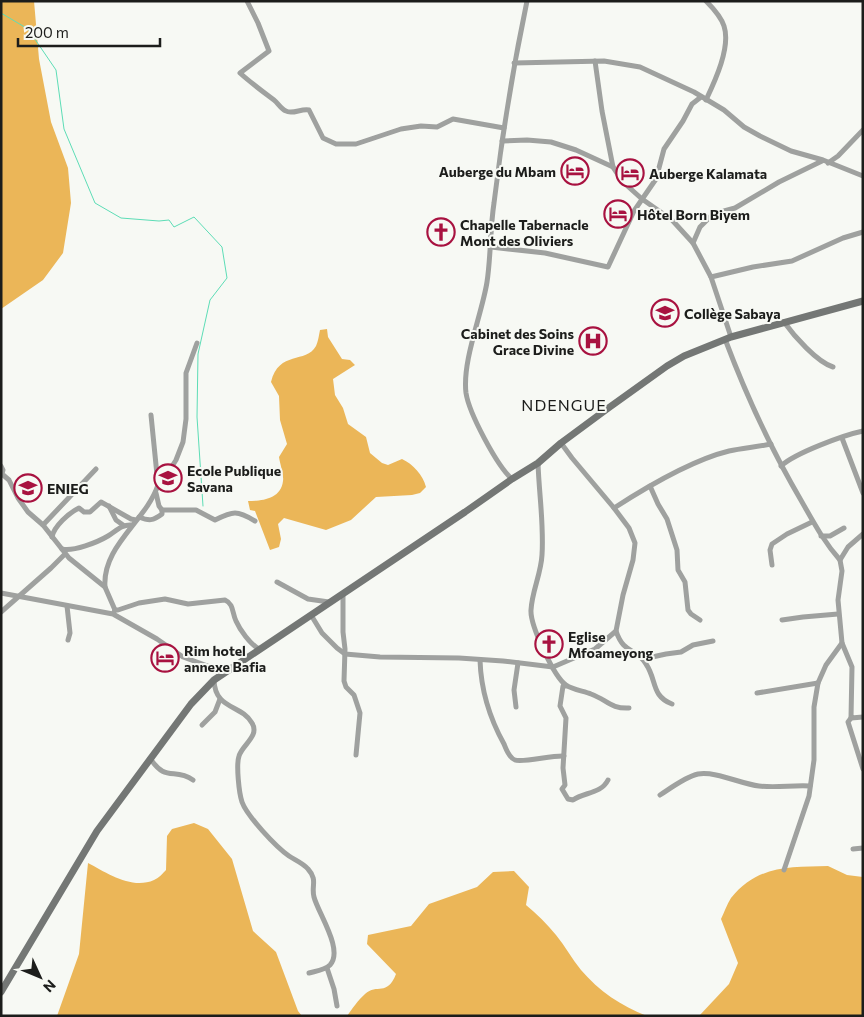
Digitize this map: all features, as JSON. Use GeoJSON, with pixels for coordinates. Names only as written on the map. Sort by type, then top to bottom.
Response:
{"type":"FeatureCollection","features":[{"type":"Feature","properties":{"kind":"main road"},"geometry":{"type":"LineString","coordinates":[[1,992],[86,848],[191,704],[214,680],[538,463],[561,443],[667,366],[698,349],[728,338],[863,301]]}},
{"type":"Feature","properties":{"kind":"street"},"geometry":{"type":"LineString","coordinates":[[247,1],[269,51],[240,73],[285,111],[309,110],[323,138],[328,142],[356,144],[401,129],[421,126],[437,127],[453,119],[504,128]]}},
{"type":"Feature","properties":{"kind":"street"},"geometry":{"type":"LineString","coordinates":[[512,479],[502,467],[480,430],[466,393],[468,362],[487,285],[502,141],[514,63],[527,1]]}},
{"type":"Feature","properties":{"kind":"street"},"geometry":{"type":"LineString","coordinates":[[491,247],[546,253],[608,267],[625,228],[656,179],[664,149],[692,104],[703,99],[721,65],[725,29],[719,17],[706,1]]}},
{"type":"Feature","properties":{"kind":"street"},"geometry":{"type":"LineString","coordinates":[[514,63],[595,61],[618,62],[640,67],[685,87],[724,110],[744,127],[760,136],[791,151],[825,161],[863,176]]}},
{"type":"Feature","properties":{"kind":"street"},"geometry":{"type":"LineString","coordinates":[[595,61],[613,167],[623,182],[642,199],[672,220],[693,243],[711,277],[728,338],[748,397],[781,466],[812,522],[840,560],[842,571],[838,590],[838,614],[842,643],[852,667],[851,718],[848,722],[863,770]]}},
{"type":"Feature","properties":{"kind":"street"},"geometry":{"type":"LineString","coordinates":[[693,243],[700,227],[713,214],[735,208],[778,182],[838,156],[863,130]]}},
{"type":"Feature","properties":{"kind":"street"},"geometry":{"type":"LineString","coordinates":[[502,141],[527,140],[551,142],[576,150],[613,167]]}},
{"type":"Feature","properties":{"kind":"street"},"geometry":{"type":"LineString","coordinates":[[838,156],[838,164],[843,169]]}},
{"type":"Feature","properties":{"kind":"street"},"geometry":{"type":"LineString","coordinates":[[711,277],[758,266],[792,261],[843,238],[863,232]]}},
{"type":"Feature","properties":{"kind":"street"},"geometry":{"type":"LineString","coordinates":[[784,322],[821,361],[833,367]]}},
{"type":"Feature","properties":{"kind":"street"},"geometry":{"type":"LineString","coordinates":[[158,485],[161,484],[176,460],[183,442],[186,419],[186,373],[197,343]]}},
{"type":"Feature","properties":{"kind":"street"},"geometry":{"type":"LineString","coordinates":[[114,612],[105,588],[106,569],[109,560],[156,492],[158,485],[151,415]]}},
{"type":"Feature","properties":{"kind":"street"},"geometry":{"type":"LineString","coordinates":[[781,466],[802,454],[863,431]]}},
{"type":"Feature","properties":{"kind":"street"},"geometry":{"type":"LineString","coordinates":[[842,438],[863,493]]}},
{"type":"Feature","properties":{"kind":"street"},"geometry":{"type":"LineString","coordinates":[[561,443],[629,528],[634,543],[633,560],[623,595],[616,631],[624,648],[643,659],[650,669],[654,686],[660,696],[666,702],[672,704]]}},
{"type":"Feature","properties":{"kind":"street"},"geometry":{"type":"LineString","coordinates":[[614,508],[650,486],[720,454],[771,444]]}},
{"type":"Feature","properties":{"kind":"street"},"geometry":{"type":"LineString","coordinates":[[538,463],[542,518],[542,557],[531,613],[537,634],[553,667],[566,686],[595,695],[617,708],[630,708]]}},
{"type":"Feature","properties":{"kind":"street"},"geometry":{"type":"LineString","coordinates":[[1,466],[2,474],[9,480],[28,512],[43,525],[75,564],[105,588]]}},
{"type":"Feature","properties":{"kind":"street"},"geometry":{"type":"LineString","coordinates":[[43,525],[96,469]]}},
{"type":"Feature","properties":{"kind":"street"},"geometry":{"type":"LineString","coordinates":[[650,486],[667,519],[677,550],[678,566],[685,582],[688,610],[700,620]]}},
{"type":"Feature","properties":{"kind":"street"},"geometry":{"type":"LineString","coordinates":[[1,612],[52,568],[64,552],[101,540],[123,525],[136,521],[154,520],[162,514],[156,492]]}},
{"type":"Feature","properties":{"kind":"street"},"geometry":{"type":"LineString","coordinates":[[52,538],[53,531],[74,510],[79,508],[84,512],[90,512],[101,502],[136,521]]}},
{"type":"Feature","properties":{"kind":"street"},"geometry":{"type":"LineString","coordinates":[[109,506],[116,520],[123,525]]}},
{"type":"Feature","properties":{"kind":"street"},"geometry":{"type":"LineString","coordinates":[[162,510],[196,510],[215,520],[230,513],[241,513],[254,521]]}},
{"type":"Feature","properties":{"kind":"street"},"geometry":{"type":"LineString","coordinates":[[772,565],[770,550],[772,544],[787,534],[812,522]]}},
{"type":"Feature","properties":{"kind":"street"},"geometry":{"type":"LineString","coordinates":[[821,536],[830,536],[844,528]]}},
{"type":"Feature","properties":{"kind":"street"},"geometry":{"type":"LineString","coordinates":[[840,560],[848,548],[863,534]]}},
{"type":"Feature","properties":{"kind":"street"},"geometry":{"type":"LineString","coordinates":[[277,582],[308,600],[332,602]]}},
{"type":"Feature","properties":{"kind":"street"},"geometry":{"type":"LineString","coordinates":[[1,593],[67,606],[114,612],[183,657],[226,671]]}},
{"type":"Feature","properties":{"kind":"street"},"geometry":{"type":"LineString","coordinates":[[343,595],[345,685],[354,695],[360,713],[356,755]]}},
{"type":"Feature","properties":{"kind":"street"},"geometry":{"type":"LineString","coordinates":[[114,612],[139,603],[165,599],[188,604],[225,600],[231,605],[238,624],[259,649]]}},
{"type":"Feature","properties":{"kind":"street"},"geometry":{"type":"LineString","coordinates":[[67,606],[70,632],[68,640]]}},
{"type":"Feature","properties":{"kind":"street"},"geometry":{"type":"LineString","coordinates":[[782,620],[838,614]]}},
{"type":"Feature","properties":{"kind":"street"},"geometry":{"type":"LineString","coordinates":[[311,615],[322,633],[345,654],[380,657],[458,658],[553,667],[595,649],[616,631]]}},
{"type":"Feature","properties":{"kind":"street"},"geometry":{"type":"LineString","coordinates":[[643,659],[681,652],[693,645],[713,640]]}},
{"type":"Feature","properties":{"kind":"street"},"geometry":{"type":"LineString","coordinates":[[784,870],[806,808],[810,786],[815,740],[814,707],[818,683],[826,665],[842,643]]}},
{"type":"Feature","properties":{"kind":"street"},"geometry":{"type":"LineString","coordinates":[[480,660],[486,704],[497,732],[514,760],[521,761],[546,756],[564,756]]}},
{"type":"Feature","properties":{"kind":"street"},"geometry":{"type":"LineString","coordinates":[[516,707],[514,690],[518,663]]}},
{"type":"Feature","properties":{"kind":"street"},"geometry":{"type":"LineString","coordinates":[[214,680],[215,691],[220,699],[248,717],[253,724],[254,731],[239,756],[240,796],[246,812],[281,849],[306,867],[315,882],[314,896],[333,945],[334,959],[327,968],[310,974]]}},
{"type":"Feature","properties":{"kind":"street"},"geometry":{"type":"LineString","coordinates":[[757,693],[818,683]]}},
{"type":"Feature","properties":{"kind":"street"},"geometry":{"type":"LineString","coordinates":[[566,686],[563,686],[562,689],[560,706],[566,718],[563,773],[565,785],[562,789],[569,800],[573,800],[582,794],[597,791],[604,787],[608,780]]}},
{"type":"Feature","properties":{"kind":"street"},"geometry":{"type":"LineString","coordinates":[[202,725],[215,712],[220,699]]}},
{"type":"Feature","properties":{"kind":"street"},"geometry":{"type":"LineString","coordinates":[[851,718],[863,717]]}},
{"type":"Feature","properties":{"kind":"street"},"geometry":{"type":"LineString","coordinates":[[150,758],[156,768],[164,773],[185,774],[193,780]]}},
{"type":"Feature","properties":{"kind":"street"},"geometry":{"type":"LineString","coordinates":[[660,795],[698,774],[766,787],[810,786]]}},
{"type":"Feature","properties":{"kind":"street"},"geometry":{"type":"LineString","coordinates":[[852,849],[863,848]]}},
{"type":"Feature","properties":{"kind":"street"},"geometry":{"type":"LineString","coordinates":[[327,968],[337,1006]]}},
{"type":"Feature","properties":{"kind":"shaded area"},"geometry":{"type":"Polygon","coordinates":[[[1,1],[34,1],[39,59],[51,122],[68,168],[71,203],[63,253],[43,280],[1,309],[1,1]]]}},
{"type":"Feature","properties":{"kind":"shaded area"},"geometry":{"type":"Polygon","coordinates":[[[327,329],[328,337],[342,359],[350,360],[355,365],[333,379],[335,395],[343,408],[348,424],[366,437],[370,453],[382,463],[388,465],[402,459],[406,461],[420,474],[426,487],[420,493],[412,495],[376,497],[351,520],[326,530],[284,518],[278,524],[281,539],[279,547],[270,550],[255,511],[250,510],[248,501],[270,498],[279,492],[283,481],[279,457],[287,444],[280,420],[279,396],[271,382],[280,365],[312,351],[317,344],[320,330],[327,329]]]}},
{"type":"Feature","properties":{"kind":"shaded area"},"geometry":{"type":"Polygon","coordinates":[[[194,823],[208,829],[232,859],[253,931],[276,952],[298,1011],[302,1016],[57,1016],[79,954],[88,863],[128,882],[146,883],[154,880],[166,870],[167,836],[172,829],[194,823]]]}},
{"type":"Feature","properties":{"kind":"shaded area"},"geometry":{"type":"Polygon","coordinates":[[[828,866],[847,875],[863,877],[863,1016],[699,1016],[729,984],[738,963],[721,919],[731,898],[752,879],[775,870],[828,866]]]}},
{"type":"Feature","properties":{"kind":"shaded area"},"geometry":{"type":"Polygon","coordinates":[[[514,871],[529,887],[526,905],[553,931],[588,978],[628,1008],[647,1016],[347,1016],[365,994],[374,989],[385,988],[393,981],[396,974],[367,944],[368,935],[411,926],[429,904],[477,887],[493,872],[514,871]]]}},
{"type":"Feature","properties":{"kind":"waterway"},"geometry":{"type":"LineString","coordinates":[[1,13],[28,29],[56,70],[64,129],[95,203],[121,218],[169,220],[174,227],[194,217],[222,247],[227,278],[210,300],[198,354],[197,417],[203,506]]}},
{"type":"Feature","properties":{"kind":"place","name":"Auberge du Mbam"},"geometry":{"type":"Point","coordinates":[575,171]}},
{"type":"Feature","properties":{"kind":"place","name":"Auberge Kalamata"},"geometry":{"type":"Point","coordinates":[630,173]}},
{"type":"Feature","properties":{"kind":"place","name":"Hôtel Born Biyem"},"geometry":{"type":"Point","coordinates":[618,214]}},
{"type":"Feature","properties":{"kind":"place","name":"Chapelle Tabernacle Mont des Oliviers"},"geometry":{"type":"Point","coordinates":[441,232]}},
{"type":"Feature","properties":{"kind":"place","name":"Collège Sabaya"},"geometry":{"type":"Point","coordinates":[665,313]}},
{"type":"Feature","properties":{"kind":"place","name":"Cabinet des Soins Grace Divine"},"geometry":{"type":"Point","coordinates":[593,341]}},
{"type":"Feature","properties":{"kind":"place","name":"Ecole Publique Savana"},"geometry":{"type":"Point","coordinates":[168,478]}},
{"type":"Feature","properties":{"kind":"place","name":"ENIEG"},"geometry":{"type":"Point","coordinates":[28,488]}},
{"type":"Feature","properties":{"kind":"place","name":"Eglise Mfoameyong"},"geometry":{"type":"Point","coordinates":[549,644]}},
{"type":"Feature","properties":{"kind":"place","name":"Rim hotel annexe Bafia"},"geometry":{"type":"Point","coordinates":[165,658]}},
{"type":"Feature","properties":{"kind":"district","name":"NDENGUE"},"geometry":{"type":"Point","coordinates":[564,404]}}]}
